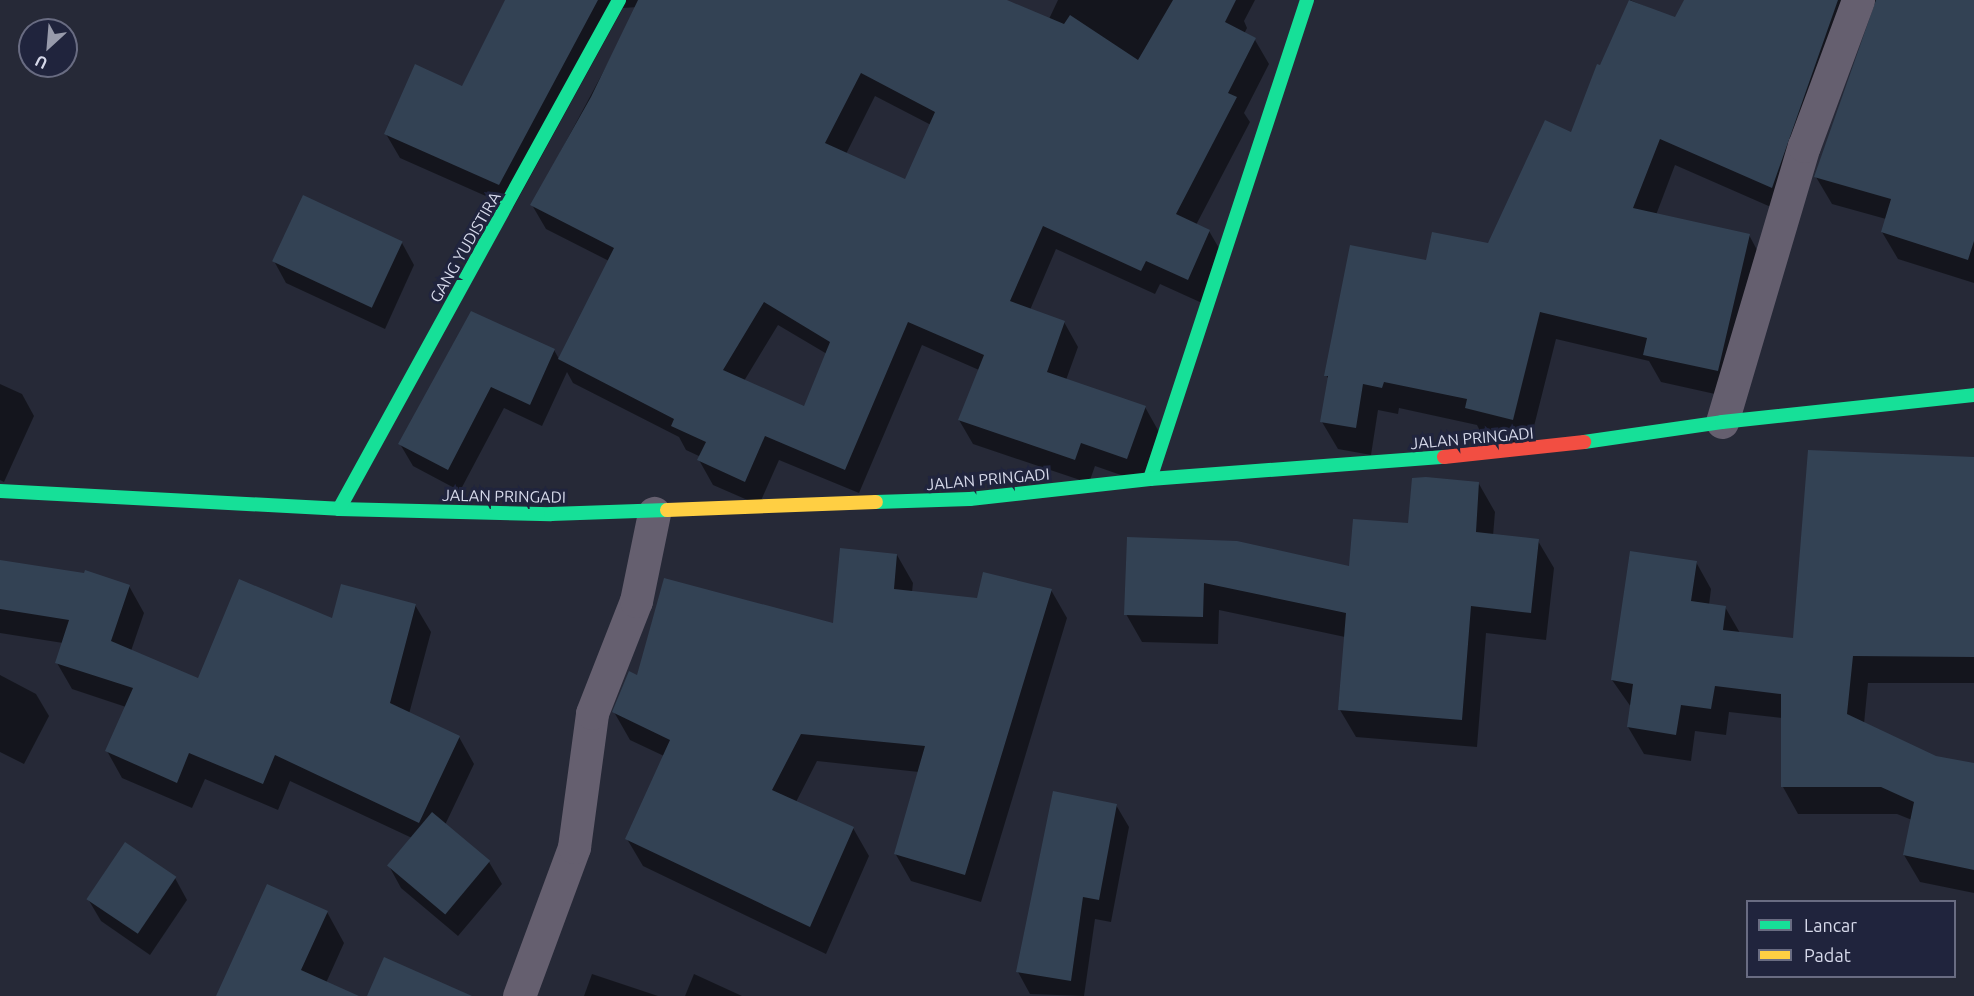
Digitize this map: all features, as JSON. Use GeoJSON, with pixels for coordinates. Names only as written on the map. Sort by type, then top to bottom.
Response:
{"type":"FeatureCollection","features":[{"type":"Feature","properties":{"kind":"street","name":"GANG YUDISTIRA"},"geometry":{"type":"LineString","coordinates":[[339,509],[574,88],[619,0]]}},
{"type":"Feature","properties":{"kind":"street"},"geometry":{"type":"LineString","coordinates":[[1150,479],[1161,434],[1307,0]]}},
{"type":"Feature","properties":{"kind":"street"},"geometry":{"type":"LineString","coordinates":[[1722,422],[1804,146],[1858,0]]}},
{"type":"Feature","properties":{"kind":"street","name":"JALAN PRINGADI"},"geometry":{"type":"LineString","coordinates":[[0,491],[339,509],[654,513],[970,499],[1150,479],[1522,451],[1722,422],[1974,395]]}},
{"type":"Feature","properties":{"kind":"street"},"geometry":{"type":"LineString","coordinates":[[519,996],[574,847],[592,713],[636,601],[654,513]]}},
{"type":"Feature","properties":{"kind":"building"},"geometry":{"type":"Polygon","coordinates":[[[505,0],[598,0],[499,185],[384,134],[415,64],[462,86],[505,0]]]}},
{"type":"Feature","properties":{"kind":"building"},"geometry":{"type":"Polygon","coordinates":[[[638,0],[1007,0],[1064,24],[1070,15],[1138,60],[1173,0],[1236,0],[1225,22],[1256,38],[1228,93],[1237,97],[1176,214],[1210,230],[1188,280],[1146,261],[1141,271],[1043,226],[1010,301],[1065,321],[1047,372],[1146,406],[1127,459],[1081,443],[1075,460],[958,420],[984,355],[908,322],[845,470],[765,436],[745,482],[697,460],[706,442],[671,426],[674,419],[558,359],[614,248],[530,205],[591,97],[638,0]],[[861,73],[825,143],[905,179],[935,112],[861,73]],[[764,302],[723,370],[804,406],[830,342],[764,302]]]}},
{"type":"Feature","properties":{"kind":"building"},"geometry":{"type":"Polygon","coordinates":[[[1629,0],[1675,17],[1684,0],[1838,0],[1772,188],[1660,139],[1633,208],[1750,234],[1718,371],[1643,355],[1647,338],[1540,312],[1513,420],[1465,408],[1467,399],[1384,382],[1382,388],[1363,384],[1356,428],[1320,422],[1328,376],[1324,376],[1350,245],[1426,260],[1432,232],[1488,243],[1545,120],[1571,132],[1597,64],[1600,65],[1629,0]]]}},
{"type":"Feature","properties":{"kind":"building"},"geometry":{"type":"Polygon","coordinates":[[[1876,0],[1974,0],[1974,241],[1968,260],[1881,232],[1891,199],[1814,177],[1876,0]]]}},
{"type":"Feature","properties":{"kind":"building"},"geometry":{"type":"Polygon","coordinates":[[[303,195],[403,241],[372,308],[272,261],[303,195]]]}},
{"type":"Feature","properties":{"kind":"building"},"geometry":{"type":"Polygon","coordinates":[[[471,311],[555,349],[530,405],[491,387],[448,470],[398,444],[471,311]]]}},
{"type":"Feature","properties":{"kind":"building"},"geometry":{"type":"Polygon","coordinates":[[[1808,450],[1974,457],[1974,657],[1853,656],[1847,714],[1936,756],[1974,763],[1974,870],[1903,855],[1914,802],[1881,787],[1781,787],[1781,694],[1715,686],[1711,709],[1681,705],[1676,735],[1627,727],[1633,684],[1611,680],[1630,551],[1697,561],[1691,601],[1726,606],[1723,630],[1793,638],[1808,450]]]}},
{"type":"Feature","properties":{"kind":"building"},"geometry":{"type":"Polygon","coordinates":[[[1426,477],[1479,482],[1476,532],[1539,539],[1531,613],[1471,606],[1462,720],[1338,710],[1346,613],[1204,583],[1203,617],[1124,615],[1127,537],[1237,541],[1349,566],[1353,519],[1408,523],[1412,478],[1426,477]]]}},
{"type":"Feature","properties":{"kind":"building"},"geometry":{"type":"Polygon","coordinates":[[[840,548],[897,554],[894,589],[977,598],[983,572],[1052,589],[965,875],[894,854],[925,746],[801,734],[772,790],[854,827],[810,927],[625,839],[670,740],[612,712],[629,671],[637,675],[664,578],[833,623],[840,548]]]}},
{"type":"Feature","properties":{"kind":"building"},"geometry":{"type":"Polygon","coordinates":[[[0,560],[84,573],[85,570],[130,585],[111,641],[198,678],[239,579],[332,618],[341,584],[416,604],[390,703],[460,736],[419,823],[275,755],[263,784],[189,753],[177,783],[105,751],[133,688],[55,663],[69,620],[0,609],[0,560]]]}},
{"type":"Feature","properties":{"kind":"building"},"geometry":{"type":"Polygon","coordinates":[[[1053,791],[1117,804],[1099,900],[1083,897],[1071,981],[1016,972],[1053,791]]]}},
{"type":"Feature","properties":{"kind":"building"},"geometry":{"type":"Polygon","coordinates":[[[432,812],[490,861],[445,914],[387,866],[432,812]]]}},
{"type":"Feature","properties":{"kind":"building"},"geometry":{"type":"Polygon","coordinates":[[[125,842],[176,877],[138,934],[86,899],[125,842]]]}},
{"type":"Feature","properties":{"kind":"building"},"geometry":{"type":"Polygon","coordinates":[[[267,884],[328,911],[301,970],[359,996],[216,996],[267,884]]]}},
{"type":"Feature","properties":{"kind":"building"},"geometry":{"type":"Polygon","coordinates":[[[384,957],[472,996],[367,996],[384,957]]]}},
{"type":"Feature","properties":{"kind":"traffic: fast"},"geometry":{"type":"LineString","coordinates":[[339,509],[619,0]]}},
{"type":"Feature","properties":{"kind":"traffic: fast"},"geometry":{"type":"LineString","coordinates":[[1150,479],[1307,0]]}},
{"type":"Feature","properties":{"kind":"traffic: fast"},"geometry":{"type":"LineString","coordinates":[[1584,442],[1722,422],[1974,395]]}},
{"type":"Feature","properties":{"kind":"traffic: fast"},"geometry":{"type":"LineString","coordinates":[[876,502],[970,499],[1150,479],[1444,457]]}},
{"type":"Feature","properties":{"kind":"traffic: fast"},"geometry":{"type":"LineString","coordinates":[[0,491],[339,509],[551,514],[667,510]]}},
{"type":"Feature","properties":{"kind":"traffic: slow"},"geometry":{"type":"LineString","coordinates":[[667,510],[876,502]]}},
{"type":"Feature","properties":{"kind":"traffic: jam"},"geometry":{"type":"LineString","coordinates":[[1444,457],[1584,442]]}}]}
